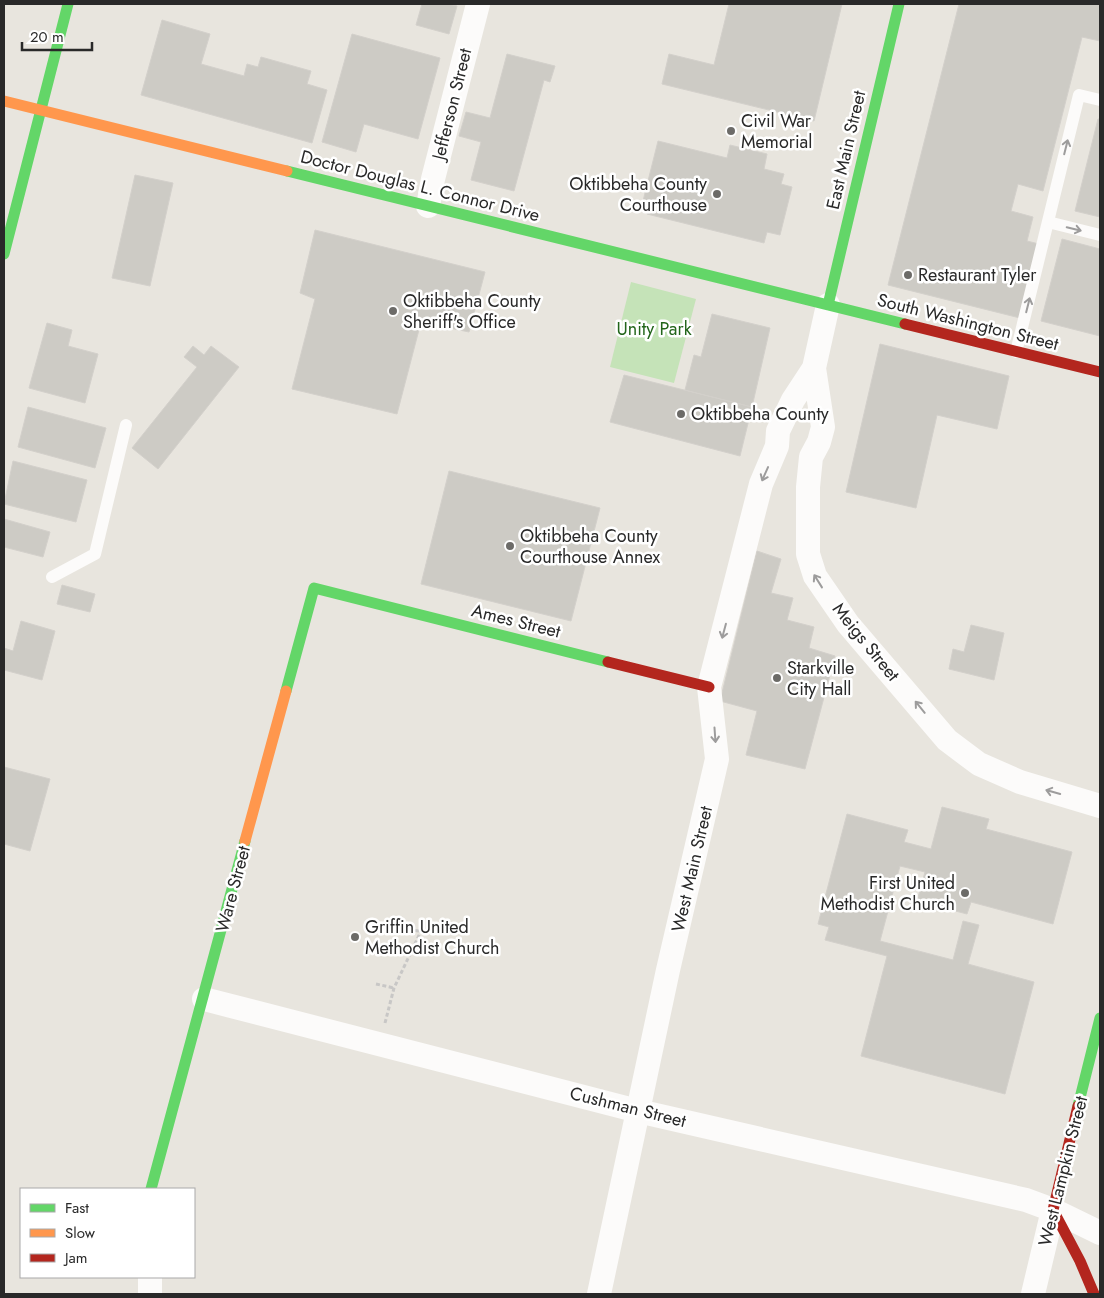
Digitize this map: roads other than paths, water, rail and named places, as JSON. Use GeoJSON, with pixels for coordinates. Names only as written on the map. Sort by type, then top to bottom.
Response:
{"type":"FeatureCollection","features":[{"type":"Feature","properties":{"kind":"street"},"geometry":{"type":"LineString","coordinates":[[4,254],[68,4]]}},
{"type":"Feature","properties":{"kind":"street","name":"Jefferson Street"},"geometry":{"type":"LineString","coordinates":[[428,206],[433,179],[478,4]]}},
{"type":"Feature","properties":{"kind":"street","name":"East Main Street"},"geometry":{"type":"LineString","coordinates":[[828,305],[899,4]]}},
{"type":"Feature","properties":{"kind":"street","name":"Doctor Douglas L. Connor Drive"},"geometry":{"type":"LineString","coordinates":[[4,101],[828,305]]}},
{"type":"Feature","properties":{"kind":"street","name":"South Washington Street"},"geometry":{"type":"LineString","coordinates":[[828,305],[1100,372]]}},
{"type":"Feature","properties":{"kind":"street","name":"West Main Street"},"geometry":{"type":"LineString","coordinates":[[599,1294],[668,970],[717,759],[709,687],[761,484],[777,446],[778,432],[793,400],[814,368],[828,305]]}},
{"type":"Feature","properties":{"kind":"street","name":"Meigs Street"},"geometry":{"type":"LineString","coordinates":[[814,368],[822,427],[819,442],[810,457],[807,515],[808,554],[815,576],[848,624],[947,740],[979,764],[1020,782],[1100,806]]}},
{"type":"Feature","properties":{"kind":"street"},"geometry":{"type":"LineString","coordinates":[[777,446],[784,454],[792,457],[802,460],[810,457]]}},
{"type":"Feature","properties":{"kind":"street","name":"Ames Street"},"geometry":{"type":"LineString","coordinates":[[314,588],[709,687]]}},
{"type":"Feature","properties":{"kind":"street","name":"Ware Street"},"geometry":{"type":"LineString","coordinates":[[151,1188],[314,588]]}},
{"type":"Feature","properties":{"kind":"street","name":"Cushman Street"},"geometry":{"type":"LineString","coordinates":[[204,999],[638,1111],[1026,1200],[1053,1210],[1100,1233]]}},
{"type":"Feature","properties":{"kind":"street","name":"West Lampkin Street"},"geometry":{"type":"LineString","coordinates":[[1033,1294],[1100,1018]]}},
{"type":"Feature","properties":{"kind":"street"},"geometry":{"type":"LineString","coordinates":[[1053,1210],[1080,1260],[1094,1294]]}},
{"type":"Feature","properties":{"kind":"street"},"geometry":{"type":"LineString","coordinates":[[150,1278],[150,1294]]}},
{"type":"Feature","properties":{"kind":"lane"},"geometry":{"type":"LineString","coordinates":[[1016,352],[1079,95],[1100,100]]}},
{"type":"Feature","properties":{"kind":"lane"},"geometry":{"type":"LineString","coordinates":[[1048,222],[1100,235]]}},
{"type":"Feature","properties":{"kind":"lane"},"geometry":{"type":"LineString","coordinates":[[52,577],[95,554],[126,425]]}},
{"type":"Feature","properties":{"kind":"place","name":"Civil War Memorial"},"geometry":{"type":"Point","coordinates":[731,131]}},
{"type":"Feature","properties":{"kind":"place","name":"Oktibbeha County Courthouse"},"geometry":{"type":"Point","coordinates":[717,194]}},
{"type":"Feature","properties":{"kind":"place","name":"Restaurant Tyler"},"geometry":{"type":"Point","coordinates":[908,275]}},
{"type":"Feature","properties":{"kind":"place","name":"Oktibbeha County Sheriff's Office"},"geometry":{"type":"Point","coordinates":[393,311]}},
{"type":"Feature","properties":{"kind":"place","name":"Oktibbeha County"},"geometry":{"type":"Point","coordinates":[681,414]}},
{"type":"Feature","properties":{"kind":"place","name":"Oktibbeha County Courthouse Annex"},"geometry":{"type":"Point","coordinates":[510,546]}},
{"type":"Feature","properties":{"kind":"place","name":"Starkville City Hall"},"geometry":{"type":"Point","coordinates":[777,678]}},
{"type":"Feature","properties":{"kind":"place","name":"First United Methodist Church"},"geometry":{"type":"Point","coordinates":[965,893]}},
{"type":"Feature","properties":{"kind":"place","name":"Griffin United Methodist Church"},"geometry":{"type":"Point","coordinates":[355,937]}},
{"type":"Feature","properties":{"kind":"park label","name":"Unity Park"},"geometry":{"type":"Point","coordinates":[654,329]}}]}
